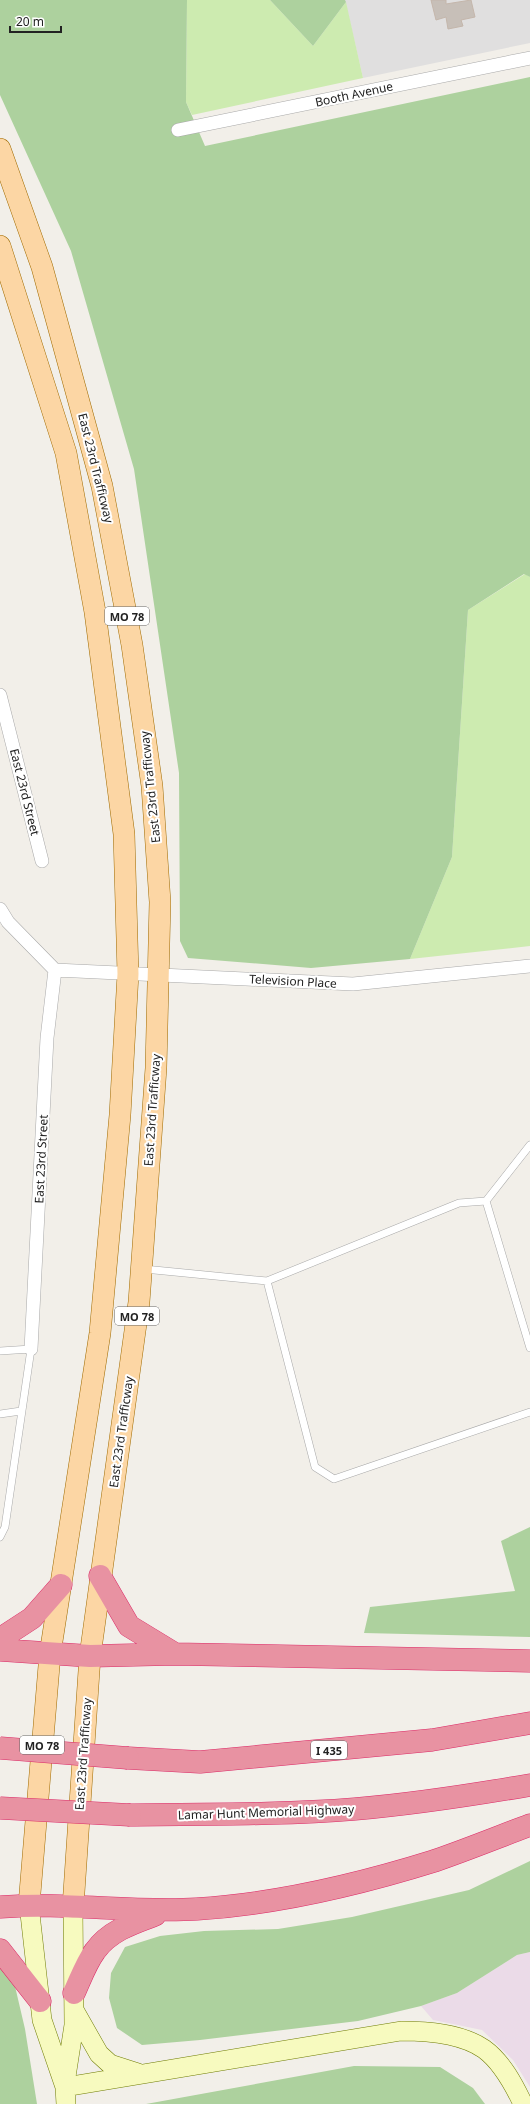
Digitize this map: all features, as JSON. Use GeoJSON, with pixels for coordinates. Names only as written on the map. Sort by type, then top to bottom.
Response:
{"type":"FeatureCollection","features":[{"type":"Feature","properties":{"kind":"highway"},"geometry":{"type":"LineString","coordinates":[[100,1576],[129,1626],[174,1654]]}},
{"type":"Feature","properties":{"kind":"highway"},"geometry":{"type":"LineString","coordinates":[[0,1639],[32,1618],[61,1585]]}},
{"type":"Feature","properties":{"kind":"highway"},"geometry":{"type":"LineString","coordinates":[[0,1650],[90,1656],[174,1654],[530,1661]]}},
{"type":"Feature","properties":{"kind":"highway","name":"I 435"},"geometry":{"type":"LineString","coordinates":[[0,1748],[200,1762],[432,1740],[530,1723]]}},
{"type":"Feature","properties":{"kind":"highway","name":"Lamar Hunt Memorial Highway"},"geometry":{"type":"LineString","coordinates":[[0,1808],[130,1815],[260,1814],[356,1809],[478,1794],[530,1785]]}},
{"type":"Feature","properties":{"kind":"highway"},"geometry":{"type":"LineString","coordinates":[[0,1907],[29,1905],[171,1910],[283,1899],[343,1886],[434,1861],[530,1825]]}},
{"type":"Feature","properties":{"kind":"highway"},"geometry":{"type":"LineString","coordinates":[[74,2001],[95,1952],[107,1939],[128,1924],[171,1910]]}},
{"type":"Feature","properties":{"kind":"highway"},"geometry":{"type":"LineString","coordinates":[[0,1950],[40,2001]]}},
{"type":"Feature","properties":{"kind":"main road","name":"East 23rd Trafficway"},"geometry":{"type":"LineString","coordinates":[[0,149],[42,267],[102,486],[132,645],[152,786],[160,902],[156,1068],[142,1269],[139,1302],[90,1656],[73,1907],[74,2025],[66,2095]]}},
{"type":"Feature","properties":{"kind":"main road","name":"East 23rd Trafficway"},"geometry":{"type":"LineString","coordinates":[[0,246],[66,453],[92,596],[124,834],[128,974],[120,1115],[100,1333],[50,1654],[29,1905],[42,2020],[66,2095]]}},
{"type":"Feature","properties":{"kind":"main road"},"geometry":{"type":"LineString","coordinates":[[74,2001],[99,2054],[110,2064],[141,2074]]}},
{"type":"Feature","properties":{"kind":"main road"},"geometry":{"type":"LineString","coordinates":[[66,2095],[141,2074],[400,2031],[426,2031],[466,2041],[484,2049],[510,2077],[523,2104]]}},
{"type":"Feature","properties":{"kind":"street","name":"Booth Avenue"},"geometry":{"type":"LineString","coordinates":[[178,130],[530,58]]}},
{"type":"Feature","properties":{"kind":"street","name":"East 23rd Street"},"geometry":{"type":"LineString","coordinates":[[0,695],[4,725],[42,861]]}},
{"type":"Feature","properties":{"kind":"street"},"geometry":{"type":"LineString","coordinates":[[0,909],[8,922],[55,970]]}},
{"type":"Feature","properties":{"kind":"street","name":"Television Place"},"geometry":{"type":"LineString","coordinates":[[55,970],[353,984],[530,966]]}},
{"type":"Feature","properties":{"kind":"street","name":"East 23rd Street"},"geometry":{"type":"LineString","coordinates":[[31,1349],[47,1038],[55,970]]}},
{"type":"Feature","properties":{"kind":"lane"},"geometry":{"type":"LineString","coordinates":[[142,1269],[267,1281],[459,1203],[486,1200],[530,1145]]}},
{"type":"Feature","properties":{"kind":"lane"},"geometry":{"type":"LineString","coordinates":[[486,1200],[530,1348]]}},
{"type":"Feature","properties":{"kind":"lane"},"geometry":{"type":"LineString","coordinates":[[267,1281],[315,1467],[334,1479],[530,1412]]}},
{"type":"Feature","properties":{"kind":"lane"},"geometry":{"type":"LineString","coordinates":[[0,1351],[31,1349],[5,1527],[0,1537]]}},
{"type":"Feature","properties":{"kind":"lane"},"geometry":{"type":"LineString","coordinates":[[0,1414],[21,1411]]}},
{"type":"Feature","properties":{"kind":"shaded area"},"geometry":{"type":"Polygon","coordinates":[[[345,0],[530,0],[530,43],[363,78],[345,0]]]}},
{"type":"Feature","properties":{"kind":"shaded area"},"geometry":{"type":"Polygon","coordinates":[[[530,1952],[530,2087],[513,2060],[482,2030],[433,2020],[421,2006],[457,1993],[517,1955],[530,1952]]]}},
{"type":"Feature","properties":{"kind":"green space"},"geometry":{"type":"Polygon","coordinates":[[[0,0],[187,0],[186,102],[205,146],[530,77],[530,577],[524,574],[468,610],[452,857],[410,959],[311,968],[188,958],[180,941],[179,773],[134,469],[71,251],[0,95],[0,0]]]}},
{"type":"Feature","properties":{"kind":"green space"},"geometry":{"type":"Polygon","coordinates":[[[187,0],[270,0],[313,46],[346,2],[363,78],[192,115],[186,102],[187,0]]]}},
{"type":"Feature","properties":{"kind":"green space"},"geometry":{"type":"Polygon","coordinates":[[[270,0],[345,0],[346,2],[313,46],[270,0]]]}},
{"type":"Feature","properties":{"kind":"green space"},"geometry":{"type":"Polygon","coordinates":[[[525,574],[530,577],[530,946],[410,959],[452,857],[468,610],[525,574]]]}},
{"type":"Feature","properties":{"kind":"green space"},"geometry":{"type":"Polygon","coordinates":[[[530,1527],[530,1637],[364,1633],[370,1607],[515,1591],[501,1541],[530,1527]]]}},
{"type":"Feature","properties":{"kind":"green space"},"geometry":{"type":"Polygon","coordinates":[[[530,1861],[530,1952],[517,1955],[457,1993],[421,2006],[358,2021],[200,2040],[142,2045],[117,2028],[109,1998],[111,1973],[125,1947],[160,1936],[204,1931],[278,1929],[352,1917],[469,1890],[530,1861]]]}},
{"type":"Feature","properties":{"kind":"green space"},"geometry":{"type":"Polygon","coordinates":[[[0,1962],[14,1982],[25,2029],[37,2104],[0,2104],[0,1962]]]}},
{"type":"Feature","properties":{"kind":"green space"},"geometry":{"type":"Polygon","coordinates":[[[354,2066],[440,2067],[473,2088],[485,2104],[146,2104],[354,2066]]]}},
{"type":"Feature","properties":{"kind":"building"},"geometry":{"type":"Polygon","coordinates":[[[431,0],[446,0],[446,4],[471,0],[475,17],[461,20],[463,26],[448,29],[446,17],[436,20],[431,0]]]}}]}
